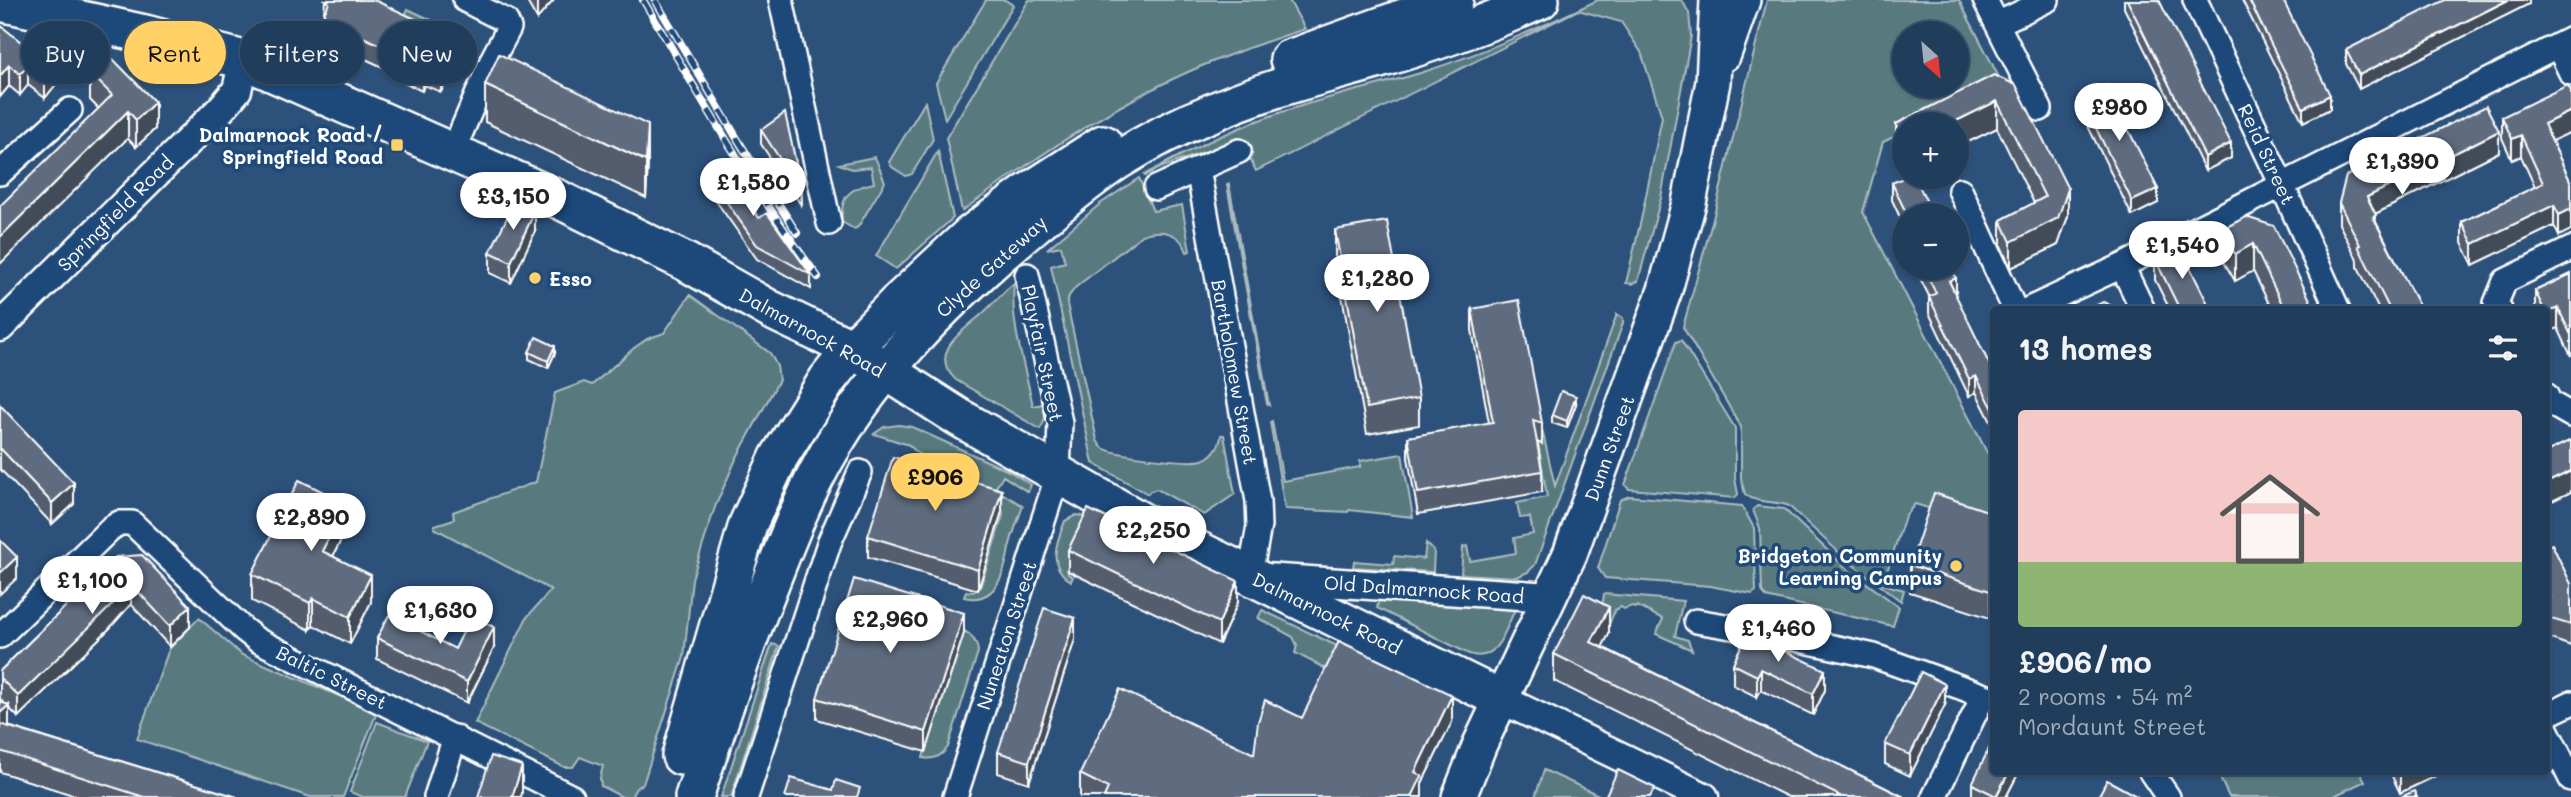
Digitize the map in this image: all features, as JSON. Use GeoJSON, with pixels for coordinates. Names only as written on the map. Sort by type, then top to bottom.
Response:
{"type":"FeatureCollection","features":[{"type":"Feature","properties":{"kind":"main road","name":"Clyde Gateway"},"geometry":{"type":"LineString","coordinates":[[668,797],[710,660],[737,557],[758,499],[796,428],[828,379],[852,349],[898,302],[970,235],[1027,193],[1104,143],[1187,99],[1454,0]]}},
{"type":"Feature","properties":{"kind":"main road"},"geometry":{"type":"LineString","coordinates":[[1700,0],[1733,7]]}},
{"type":"Feature","properties":{"kind":"main road","name":"Clyde Gateway"},"geometry":{"type":"LineString","coordinates":[[694,797],[731,683],[796,518],[829,453],[855,411],[885,372],[940,311],[1017,239],[1115,162],[1165,134],[1250,97],[1300,79],[1409,49],[1535,1]]}},
{"type":"Feature","properties":{"kind":"main road","name":"Dalmarnock Road"},"geometry":{"type":"LineString","coordinates":[[0,2],[145,34],[240,59]]}},
{"type":"Feature","properties":{"kind":"main road","name":"Dunn Street"},"geometry":{"type":"LineString","coordinates":[[1459,797],[1574,542],[1665,290],[1687,212],[1713,82],[1733,7]]}},
{"type":"Feature","properties":{"kind":"main road","name":"Dalmarnock Road"},"geometry":{"type":"LineString","coordinates":[[299,84],[453,151],[646,242],[771,310],[852,349],[885,372],[1151,527],[1501,699]]}},
{"type":"Feature","properties":{"kind":"street"},"geometry":{"type":"LineString","coordinates":[[453,151],[493,58],[509,28],[506,20],[465,0]]}},
{"type":"Feature","properties":{"kind":"street"},"geometry":{"type":"LineString","coordinates":[[781,0],[829,223]]}},
{"type":"Feature","properties":{"kind":"street"},"geometry":{"type":"LineString","coordinates":[[1985,0],[2040,108]]}},
{"type":"Feature","properties":{"kind":"street"},"geometry":{"type":"LineString","coordinates":[[1997,24],[2047,0]]}},
{"type":"Feature","properties":{"kind":"street","name":"Reid Street"},"geometry":{"type":"LineString","coordinates":[[2194,0],[2336,306]]}},
{"type":"Feature","properties":{"kind":"street"},"geometry":{"type":"LineString","coordinates":[[2036,306],[2122,266],[2564,42],[2571,73]]}},
{"type":"Feature","properties":{"kind":"street","name":"Springfield Road"},"geometry":{"type":"LineString","coordinates":[[0,327],[220,110],[237,90],[240,77]]}},
{"type":"Feature","properties":{"kind":"street"},"geometry":{"type":"LineString","coordinates":[[0,173],[70,110]]}},
{"type":"Feature","properties":{"kind":"street"},"geometry":{"type":"LineString","coordinates":[[1156,188],[1238,152]]}},
{"type":"Feature","properties":{"kind":"street","name":"Bartholomew Street"},"geometry":{"type":"LineString","coordinates":[[1198,169],[1258,501],[1259,526],[1252,576]]}},
{"type":"Feature","properties":{"kind":"street"},"geometry":{"type":"LineString","coordinates":[[1960,190],[2013,306]]}},
{"type":"Feature","properties":{"kind":"street"},"geometry":{"type":"LineString","coordinates":[[2498,306],[2496,303],[2505,281],[2571,249]]}},
{"type":"Feature","properties":{"kind":"street"},"geometry":{"type":"LineString","coordinates":[[2122,266],[2141,306]]}},
{"type":"Feature","properties":{"kind":"street","name":"Playfair Street"},"geometry":{"type":"LineString","coordinates":[[1027,275],[1060,422],[1058,474]]}},
{"type":"Feature","properties":{"kind":"street"},"geometry":{"type":"LineString","coordinates":[[2550,403],[2571,415]]}},
{"type":"Feature","properties":{"kind":"street"},"geometry":{"type":"LineString","coordinates":[[746,797],[829,543],[860,472]]}},
{"type":"Feature","properties":{"kind":"street","name":"Nuneaton Street"},"geometry":{"type":"LineString","coordinates":[[955,797],[1058,474]]}},
{"type":"Feature","properties":{"kind":"street","name":"Baltic Street"},"geometry":{"type":"LineString","coordinates":[[0,636],[110,529],[120,523],[132,523],[257,640],[572,797]]}},
{"type":"Feature","properties":{"kind":"street","name":"Old Dalmarnock Road"},"geometry":{"type":"LineString","coordinates":[[1252,576],[1551,597]]}},
{"type":"Feature","properties":{"kind":"street"},"geometry":{"type":"LineString","coordinates":[[1696,621],[1773,634],[1874,656],[1988,698],[1934,797]]}},
{"type":"Feature","properties":{"kind":"street","name":"Dalmarnock Road"},"geometry":{"type":"LineString","coordinates":[[1501,699],[1704,797]]}},
{"type":"Feature","properties":{"kind":"street"},"geometry":{"type":"LineString","coordinates":[[2550,713],[2571,703]]}},
{"type":"Feature","properties":{"kind":"street"},"geometry":{"type":"LineString","coordinates":[[436,797],[455,737]]}},
{"type":"Feature","properties":{"kind":"street"},"geometry":{"type":"LineString","coordinates":[[2550,737],[2571,779]]}},
{"type":"Feature","properties":{"kind":"street"},"geometry":{"type":"LineString","coordinates":[[2153,775],[2168,797]]}},
{"type":"Feature","properties":{"kind":"green space"},"geometry":{"type":"Polygon","coordinates":[[[986,0],[1005,0],[1013,5],[945,119],[936,83],[986,0]]]}},
{"type":"Feature","properties":{"kind":"green space"},"geometry":{"type":"Polygon","coordinates":[[[1029,0],[1289,0],[1305,29],[1223,57],[1147,92],[1065,140],[962,211],[946,138],[1029,0]]]}},
{"type":"Feature","properties":{"kind":"green space"},"geometry":{"type":"Polygon","coordinates":[[[1598,0],[1682,0],[1689,13],[1691,36],[1661,198],[1638,281],[1632,284],[1626,283],[1662,117],[1641,52],[1621,22],[1578,10],[1256,171],[1240,139],[1144,175],[1240,127],[1281,112],[1443,66],[1510,40],[1598,0]]]}},
{"type":"Feature","properties":{"kind":"green space"},"geometry":{"type":"Polygon","coordinates":[[[1767,0],[1959,0],[2002,83],[1969,97],[1969,21],[1892,21],[1892,98],[1966,98],[1933,112],[1892,112],[1892,138],[1883,142],[1863,212],[1892,268],[1892,280],[1898,280],[1990,458],[1990,527],[1915,504],[1905,516],[1883,584],[1904,590],[1901,601],[1848,561],[1789,506],[1755,500],[1745,494],[1741,479],[1741,427],[1683,327],[1714,215],[1767,0]]]}},
{"type":"Feature","properties":{"kind":"green space"},"geometry":{"type":"Polygon","coordinates":[[[408,9],[433,21],[402,21],[408,9]]]}},
{"type":"Feature","properties":{"kind":"green space"},"geometry":{"type":"Polygon","coordinates":[[[925,102],[933,139],[912,174],[906,176],[889,162],[925,102]]]}},
{"type":"Feature","properties":{"kind":"green space"},"geometry":{"type":"Polygon","coordinates":[[[938,151],[953,218],[896,269],[876,256],[938,151]]]}},
{"type":"Feature","properties":{"kind":"green space"},"geometry":{"type":"Polygon","coordinates":[[[875,157],[885,182],[858,227],[854,229],[842,222],[843,206],[852,191],[874,183],[871,167],[852,169],[839,164],[875,157]]]}},
{"type":"Feature","properties":{"kind":"green space"},"geometry":{"type":"Polygon","coordinates":[[[1139,178],[1153,211],[1182,205],[1190,251],[1187,252],[1180,240],[1169,233],[1142,235],[1076,287],[1067,304],[1097,440],[1102,447],[1136,456],[1195,461],[1212,453],[1218,447],[1221,435],[1224,435],[1235,494],[1204,515],[1157,489],[1148,494],[1093,463],[1051,266],[1065,262],[1061,246],[1047,249],[1100,204],[1139,178]]]}},
{"type":"Feature","properties":{"kind":"green space"},"geometry":{"type":"Polygon","coordinates":[[[1229,184],[1269,405],[1227,185],[1229,184]]]}},
{"type":"Feature","properties":{"kind":"green space"},"geometry":{"type":"Polygon","coordinates":[[[1014,283],[1016,329],[1033,406],[1043,404],[1045,411],[1040,429],[956,380],[945,361],[946,352],[958,335],[1014,283]]]}},
{"type":"Feature","properties":{"kind":"green space"},"geometry":{"type":"Polygon","coordinates":[[[690,295],[770,353],[777,366],[779,380],[736,459],[715,507],[692,579],[684,657],[643,784],[636,788],[631,797],[622,797],[601,786],[603,766],[580,757],[573,767],[564,767],[475,723],[527,617],[551,590],[434,528],[435,525],[454,519],[453,512],[536,482],[555,393],[584,382],[592,385],[634,348],[647,339],[664,333],[690,295]]]}},
{"type":"Feature","properties":{"kind":"green space"},"geometry":{"type":"Polygon","coordinates":[[[1617,314],[1623,318],[1623,323],[1535,565],[1517,577],[1461,574],[1463,547],[1467,546],[1470,561],[1516,553],[1514,538],[1533,534],[1530,517],[1520,518],[1517,503],[1547,497],[1536,430],[1542,429],[1555,486],[1617,314]]]}},
{"type":"Feature","properties":{"kind":"green space"},"geometry":{"type":"Polygon","coordinates":[[[1681,340],[1735,428],[1735,478],[1738,494],[1735,498],[1629,489],[1625,485],[1676,342],[1681,340]]]}},
{"type":"Feature","properties":{"kind":"green space"},"geometry":{"type":"Polygon","coordinates":[[[1272,421],[1283,481],[1360,467],[1360,461],[1402,454],[1413,517],[1349,510],[1285,509],[1270,422],[1272,421]]]}},
{"type":"Feature","properties":{"kind":"green space"},"geometry":{"type":"Polygon","coordinates":[[[884,427],[912,427],[1011,472],[1031,485],[1028,492],[1003,476],[995,489],[1023,506],[1005,567],[997,585],[984,596],[964,597],[966,591],[973,592],[980,588],[1003,515],[1002,510],[947,481],[909,445],[874,434],[884,427]]]}},
{"type":"Feature","properties":{"kind":"green space"},"geometry":{"type":"Polygon","coordinates":[[[1629,496],[1742,506],[1754,528],[1756,591],[1752,594],[1710,586],[1605,578],[1598,568],[1620,500],[1629,496]]]}},
{"type":"Feature","properties":{"kind":"green space"},"geometry":{"type":"Polygon","coordinates":[[[1757,506],[1784,509],[1846,568],[1899,607],[1893,626],[1766,597],[1762,591],[1760,528],[1753,510],[1757,506]]]}},
{"type":"Feature","properties":{"kind":"green space"},"geometry":{"type":"Polygon","coordinates":[[[1076,515],[1082,516],[1111,537],[1084,534],[1067,569],[1068,574],[1073,577],[1071,581],[1059,568],[1056,554],[1065,521],[1076,515]]]}},
{"type":"Feature","properties":{"kind":"green space"},"geometry":{"type":"Polygon","coordinates":[[[1426,543],[1434,551],[1433,572],[1353,567],[1354,561],[1393,564],[1394,556],[1424,559],[1426,543]]]}},
{"type":"Feature","properties":{"kind":"green space"},"geometry":{"type":"Polygon","coordinates":[[[1604,594],[1683,601],[1675,636],[1688,640],[1692,650],[1656,634],[1663,619],[1637,606],[1615,610],[1609,625],[1600,620],[1604,594]]]}},
{"type":"Feature","properties":{"kind":"green space"},"geometry":{"type":"Polygon","coordinates":[[[1379,599],[1516,607],[1500,642],[1487,654],[1479,656],[1469,654],[1377,608],[1379,599]]]}},
{"type":"Feature","properties":{"kind":"green space"},"geometry":{"type":"Polygon","coordinates":[[[1262,610],[1445,698],[1336,674],[1295,653],[1297,645],[1293,637],[1258,618],[1262,610]]]}},
{"type":"Feature","properties":{"kind":"green space"},"geometry":{"type":"Polygon","coordinates":[[[199,618],[242,655],[377,712],[343,797],[310,797],[137,739],[169,649],[199,618]]]}},
{"type":"Feature","properties":{"kind":"green space"},"geometry":{"type":"Polygon","coordinates":[[[955,627],[971,636],[978,652],[948,747],[937,757],[923,758],[955,627]]]}},
{"type":"Feature","properties":{"kind":"green space"},"geometry":{"type":"Polygon","coordinates":[[[772,644],[779,646],[731,797],[721,797],[772,644]]]}},
{"type":"Feature","properties":{"kind":"green space"},"geometry":{"type":"Polygon","coordinates":[[[377,722],[427,741],[405,797],[363,797],[350,792],[377,722]]]}},
{"type":"Feature","properties":{"kind":"green space"},"geometry":{"type":"Polygon","coordinates":[[[1544,770],[1603,797],[1535,797],[1544,770]]]}},
{"type":"Feature","properties":{"kind":"green space"},"geometry":{"type":"Polygon","coordinates":[[[2218,775],[2362,775],[2365,781],[2332,797],[2229,797],[2218,775]]]}},
{"type":"Feature","properties":{"kind":"building"},"geometry":{"type":"Polygon","coordinates":[[[325,0],[374,0],[420,21],[378,21],[378,44],[364,37],[364,21],[328,21],[322,18],[329,3],[325,0]]]}},
{"type":"Feature","properties":{"kind":"building"},"geometry":{"type":"Polygon","coordinates":[[[2127,0],[2159,0],[2231,143],[2205,157],[2127,0]]]}},
{"type":"Feature","properties":{"kind":"building"},"geometry":{"type":"Polygon","coordinates":[[[2249,0],[2283,0],[2330,95],[2303,108],[2249,0]]]}},
{"type":"Feature","properties":{"kind":"building"},"geometry":{"type":"Polygon","coordinates":[[[2445,0],[2508,0],[2359,75],[2346,50],[2445,0]]]}},
{"type":"Feature","properties":{"kind":"building"},"geometry":{"type":"Polygon","coordinates":[[[0,25],[21,42],[21,73],[9,65],[0,76],[0,25]]]}},
{"type":"Feature","properties":{"kind":"building"},"geometry":{"type":"Polygon","coordinates":[[[499,54],[648,125],[646,161],[485,85],[499,54]]]}},
{"type":"Feature","properties":{"kind":"building"},"geometry":{"type":"Polygon","coordinates":[[[110,56],[124,70],[124,84],[137,84],[155,102],[136,120],[128,111],[0,237],[0,206],[112,95],[101,84],[110,84],[110,56]]]}},
{"type":"Feature","properties":{"kind":"building"},"geometry":{"type":"Polygon","coordinates":[[[1994,75],[2016,85],[2068,189],[2058,218],[2011,242],[2001,220],[2045,197],[1997,101],[1969,115],[1969,112],[1920,112],[1948,98],[1969,98],[1969,88],[1994,75]]]}},
{"type":"Feature","properties":{"kind":"building"},"geometry":{"type":"Polygon","coordinates":[[[2106,85],[2158,189],[2132,201],[2081,98],[2106,85]]]}},
{"type":"Feature","properties":{"kind":"building"},"geometry":{"type":"Polygon","coordinates":[[[2568,85],[2571,91],[2571,111],[2544,124],[2571,183],[2571,209],[2559,215],[2554,205],[2473,244],[2462,222],[2543,183],[2521,135],[2512,139],[2502,117],[2568,85]]]}},
{"type":"Feature","properties":{"kind":"building"},"geometry":{"type":"Polygon","coordinates":[[[2486,106],[2499,131],[2367,197],[2376,215],[2373,217],[2419,306],[2388,306],[2339,203],[2346,176],[2486,106]]]}},
{"type":"Feature","properties":{"kind":"building"},"geometry":{"type":"Polygon","coordinates":[[[785,113],[802,190],[801,191],[761,130],[785,113]]]}},
{"type":"Feature","properties":{"kind":"building"},"geometry":{"type":"Polygon","coordinates":[[[718,160],[759,218],[767,213],[811,275],[757,245],[704,170],[718,160]]]}},
{"type":"Feature","properties":{"kind":"building"},"geometry":{"type":"Polygon","coordinates":[[[1895,189],[1921,189],[1927,203],[1901,203],[1895,189]]]}},
{"type":"Feature","properties":{"kind":"building"},"geometry":{"type":"Polygon","coordinates":[[[515,201],[535,211],[511,262],[490,252],[515,201]]]}},
{"type":"Feature","properties":{"kind":"building"},"geometry":{"type":"Polygon","coordinates":[[[2246,217],[2274,226],[2313,306],[2283,306],[2253,244],[2235,254],[2221,230],[2246,217]]]}},
{"type":"Feature","properties":{"kind":"building"},"geometry":{"type":"Polygon","coordinates":[[[1387,221],[1419,398],[1367,408],[1335,230],[1387,221]]]}},
{"type":"Feature","properties":{"kind":"building"},"geometry":{"type":"Polygon","coordinates":[[[2180,247],[2209,306],[2178,306],[2155,259],[2180,247]]]}},
{"type":"Feature","properties":{"kind":"building"},"geometry":{"type":"Polygon","coordinates":[[[2571,274],[2571,335],[2558,308],[2550,311],[2550,306],[2542,306],[2535,291],[2571,274]]]}},
{"type":"Feature","properties":{"kind":"building"},"geometry":{"type":"Polygon","coordinates":[[[1929,280],[1951,280],[1949,281],[1990,366],[1990,403],[1976,376],[1969,379],[1929,297],[1936,293],[1929,280]]]}},
{"type":"Feature","properties":{"kind":"building"},"geometry":{"type":"Polygon","coordinates":[[[1519,300],[1542,423],[1533,420],[1542,471],[1418,493],[1408,437],[1493,422],[1472,309],[1519,300]]]}},
{"type":"Feature","properties":{"kind":"building"},"geometry":{"type":"Polygon","coordinates":[[[2103,302],[2112,306],[2095,306],[2103,302]]]}},
{"type":"Feature","properties":{"kind":"building"},"geometry":{"type":"Polygon","coordinates":[[[536,337],[555,346],[548,361],[529,352],[536,337]]]}},
{"type":"Feature","properties":{"kind":"building"},"geometry":{"type":"Polygon","coordinates":[[[1561,391],[1576,396],[1567,421],[1552,415],[1561,391]]]}},
{"type":"Feature","properties":{"kind":"building"},"geometry":{"type":"Polygon","coordinates":[[[0,405],[74,483],[52,503],[0,448],[0,405]]]}},
{"type":"Feature","properties":{"kind":"building"},"geometry":{"type":"Polygon","coordinates":[[[2571,440],[2571,471],[2550,481],[2550,450],[2571,440]]]}},
{"type":"Feature","properties":{"kind":"building"},"geometry":{"type":"Polygon","coordinates":[[[893,457],[1002,490],[978,570],[868,536],[893,457]]]}},
{"type":"Feature","properties":{"kind":"building"},"geometry":{"type":"Polygon","coordinates":[[[299,480],[346,503],[322,551],[371,575],[350,617],[313,598],[310,603],[252,574],[299,480]]]}},
{"type":"Feature","properties":{"kind":"building"},"geometry":{"type":"Polygon","coordinates":[[[1934,493],[1990,512],[1990,591],[1910,565],[1934,493]]]}},
{"type":"Feature","properties":{"kind":"building"},"geometry":{"type":"Polygon","coordinates":[[[1088,509],[1238,581],[1219,623],[1068,550],[1088,509]]]}},
{"type":"Feature","properties":{"kind":"building"},"geometry":{"type":"Polygon","coordinates":[[[0,540],[17,557],[0,573],[0,540]]]}},
{"type":"Feature","properties":{"kind":"building"},"geometry":{"type":"Polygon","coordinates":[[[2552,544],[2571,584],[2571,625],[2550,617],[2552,544]]]}},
{"type":"Feature","properties":{"kind":"building"},"geometry":{"type":"Polygon","coordinates":[[[142,555],[190,606],[170,626],[131,584],[18,696],[0,678],[0,671],[116,557],[142,555]]]}},
{"type":"Feature","properties":{"kind":"building"},"geometry":{"type":"Polygon","coordinates":[[[854,579],[964,613],[926,732],[817,698],[854,579]]]}},
{"type":"Feature","properties":{"kind":"building"},"geometry":{"type":"Polygon","coordinates":[[[1584,594],[1609,607],[1591,642],[1904,797],[1842,797],[1554,654],[1584,594]]]}},
{"type":"Feature","properties":{"kind":"building"},"geometry":{"type":"Polygon","coordinates":[[[1044,608],[1075,618],[1029,762],[998,752],[1044,608]]]}},
{"type":"Feature","properties":{"kind":"building"},"geometry":{"type":"Polygon","coordinates":[[[389,615],[455,649],[471,616],[494,627],[467,682],[377,638],[389,615]]]}},
{"type":"Feature","properties":{"kind":"building"},"geometry":{"type":"Polygon","coordinates":[[[1747,633],[1825,670],[1813,694],[1761,669],[1757,676],[1733,664],[1747,633]]]}},
{"type":"Feature","properties":{"kind":"building"},"geometry":{"type":"Polygon","coordinates":[[[1339,641],[1452,695],[1415,772],[1422,776],[1412,797],[1104,797],[1108,788],[1080,774],[1120,689],[1254,754],[1258,722],[1265,700],[1302,718],[1339,641]]]}},
{"type":"Feature","properties":{"kind":"building"},"geometry":{"type":"Polygon","coordinates":[[[1921,672],[1945,684],[1910,755],[1885,744],[1921,672]]]}},
{"type":"Feature","properties":{"kind":"building"},"geometry":{"type":"Polygon","coordinates":[[[0,702],[9,705],[0,713],[0,702]]]}},
{"type":"Feature","properties":{"kind":"building"},"geometry":{"type":"Polygon","coordinates":[[[0,724],[237,797],[144,797],[0,751],[0,724]]]}},
{"type":"Feature","properties":{"kind":"building"},"geometry":{"type":"Polygon","coordinates":[[[1990,746],[1990,775],[2007,775],[1996,796],[1972,784],[1990,746]]]}},
{"type":"Feature","properties":{"kind":"building"},"geometry":{"type":"Polygon","coordinates":[[[491,756],[522,766],[512,797],[478,797],[491,756]]]}},
{"type":"Feature","properties":{"kind":"building"},"geometry":{"type":"Polygon","coordinates":[[[1618,770],[1655,788],[1650,797],[1605,797],[1618,770]]]}},
{"type":"Feature","properties":{"kind":"building"},"geometry":{"type":"Polygon","coordinates":[[[791,778],[833,790],[836,780],[860,788],[857,797],[785,797],[791,778]]]}},
{"type":"Feature","properties":{"kind":"building"},"geometry":{"type":"Polygon","coordinates":[[[2107,780],[2138,797],[2098,797],[2107,780]]]}},
{"type":"Feature","properties":{"kind":"building"},"geometry":{"type":"Polygon","coordinates":[[[2414,791],[2417,797],[2401,797],[2414,791]]]}},
{"type":"Feature","properties":{"kind":"railway"},"geometry":{"type":"LineString","coordinates":[[643,0],[748,175],[818,277]]}},
{"type":"Feature","properties":{"kind":"railway"},"geometry":{"type":"LineString","coordinates":[[655,0],[797,233]]}},
{"type":"Feature","properties":{"kind":"place","name":"Dalmarnock Road / Springfield Road"},"geometry":{"type":"Point","coordinates":[397,145]}},
{"type":"Feature","properties":{"kind":"place","name":"Esso"},"geometry":{"type":"Point","coordinates":[535,278]}},
{"type":"Feature","properties":{"kind":"place","name":"Bridgeton Community Learning Campus"},"geometry":{"type":"Point","coordinates":[1956,566]}}]}
